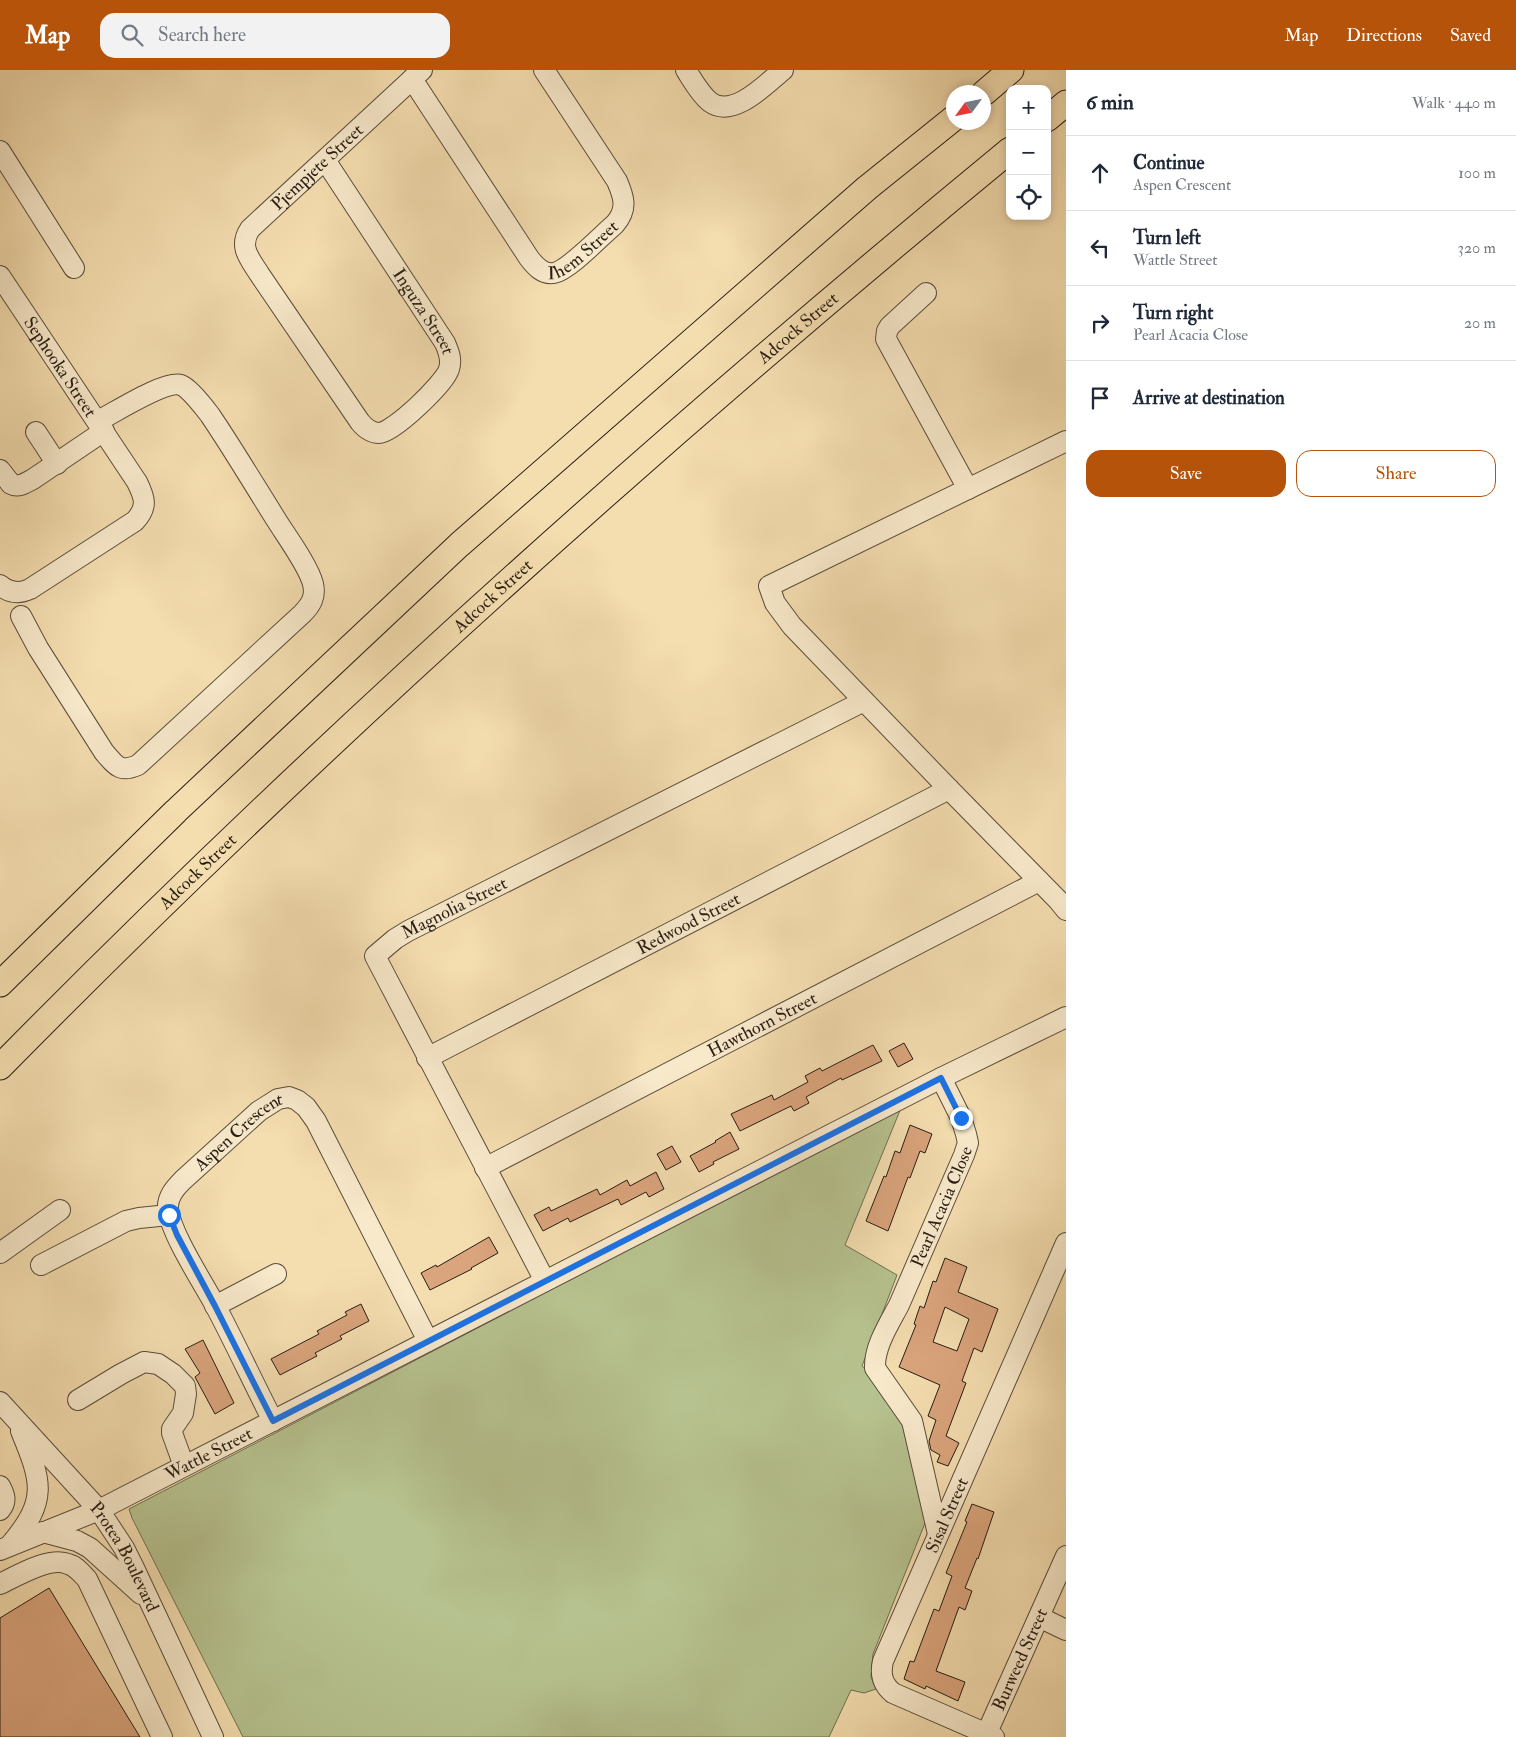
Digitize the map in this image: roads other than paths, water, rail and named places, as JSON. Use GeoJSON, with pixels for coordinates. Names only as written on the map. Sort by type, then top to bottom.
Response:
{"type":"FeatureCollection","features":[{"type":"Feature","properties":{"kind":"main road"},"geometry":{"type":"LineString","coordinates":[[991,87],[1012,70]]}},
{"type":"Feature","properties":{"kind":"main road"},"geometry":{"type":"LineString","coordinates":[[1051,116],[1066,104]]}},
{"type":"Feature","properties":{"kind":"main road"},"geometry":{"type":"LineString","coordinates":[[0,984],[176,811],[459,545],[853,201],[946,125]]}},
{"type":"Feature","properties":{"kind":"main road","name":"Adcock Street"},"geometry":{"type":"LineString","coordinates":[[0,1067],[111,956],[298,776],[509,581],[715,399],[888,250],[1006,153]]}},
{"type":"Feature","properties":{"kind":"street","name":"Ihem Street"},"geometry":{"type":"LineString","coordinates":[[417,75],[529,258],[536,268],[546,273],[554,273],[565,267],[615,224],[621,216],[623,197],[617,181],[544,70]]}},
{"type":"Feature","properties":{"kind":"street"},"geometry":{"type":"LineString","coordinates":[[686,70],[709,101],[717,106],[727,107],[736,105],[748,98],[783,70]]}},
{"type":"Feature","properties":{"kind":"street","name":"Pjempjete Street"},"geometry":{"type":"LineString","coordinates":[[260,276],[244,244],[245,236],[250,229],[417,75]]}},
{"type":"Feature","properties":{"kind":"street"},"geometry":{"type":"LineString","coordinates":[[0,150],[74,268]]}},
{"type":"Feature","properties":{"kind":"street","name":"Inguza Street"},"geometry":{"type":"LineString","coordinates":[[260,276],[365,428],[378,433],[384,432],[404,419],[446,377],[450,367],[450,355],[445,343],[325,160]]}},
{"type":"Feature","properties":{"kind":"street","name":"Sephooka Street"},"geometry":{"type":"LineString","coordinates":[[0,276],[101,426],[144,495],[142,513],[135,521],[30,589],[18,593],[6,590],[0,585]]}},
{"type":"Feature","properties":{"kind":"street"},"geometry":{"type":"LineString","coordinates":[[926,293],[890,326],[886,339],[968,489]]}},
{"type":"Feature","properties":{"kind":"street"},"geometry":{"type":"LineString","coordinates":[[0,470],[11,484],[18,486],[32,480],[57,464],[101,426],[158,389],[172,384],[180,385],[187,389],[209,414],[297,552],[312,581],[314,592],[312,604],[302,614],[138,765],[129,769],[121,769],[104,752],[38,648],[21,616]]}},
{"type":"Feature","properties":{"kind":"street"},"geometry":{"type":"LineString","coordinates":[[36,432],[57,464]]}},
{"type":"Feature","properties":{"kind":"street"},"geometry":{"type":"LineString","coordinates":[[1066,441],[769,586],[781,613],[1066,910]]}},
{"type":"Feature","properties":{"kind":"street","name":"Magnolia Street"},"geometry":{"type":"LineString","coordinates":[[545,1281],[375,956],[408,931],[864,701]]}},
{"type":"Feature","properties":{"kind":"street","name":"Redwood Street"},"geometry":{"type":"LineString","coordinates":[[427,1058],[949,790]]}},
{"type":"Feature","properties":{"kind":"street","name":"Hawthorn Street"},"geometry":{"type":"LineString","coordinates":[[485,1168],[1039,881]]}},
{"type":"Feature","properties":{"kind":"street","name":"Wattle Street"},"geometry":{"type":"LineString","coordinates":[[5,1548],[99,1510],[941,1078],[1066,1017]]}},
{"type":"Feature","properties":{"kind":"street","name":"Pearl Acacia Close"},"geometry":{"type":"LineString","coordinates":[[938,1534],[912,1421],[875,1368],[875,1360],[968,1143],[961,1118],[941,1078]]}},
{"type":"Feature","properties":{"kind":"street","name":"Aspen Crescent"},"geometry":{"type":"LineString","coordinates":[[169,1215],[169,1199],[183,1180],[269,1104],[278,1099],[289,1097],[298,1100],[306,1107],[316,1121],[428,1341]]}},
{"type":"Feature","properties":{"kind":"street"},"geometry":{"type":"LineString","coordinates":[[0,1253],[60,1210]]}},
{"type":"Feature","properties":{"kind":"street"},"geometry":{"type":"LineString","coordinates":[[41,1265],[126,1221],[169,1215],[177,1235],[273,1421]]}},
{"type":"Feature","properties":{"kind":"street","name":"Sisal Street"},"geometry":{"type":"LineString","coordinates":[[989,1736],[903,1698],[887,1688],[882,1680],[881,1671],[883,1661],[1066,1243]]}},
{"type":"Feature","properties":{"kind":"street"},"geometry":{"type":"LineString","coordinates":[[215,1306],[276,1274]]}},
{"type":"Feature","properties":{"kind":"street"},"geometry":{"type":"LineString","coordinates":[[78,1400],[144,1362],[158,1364],[185,1386],[186,1394],[183,1413],[172,1428],[172,1433],[184,1466]]}},
{"type":"Feature","properties":{"kind":"street","name":"Protea Boulevard"},"geometry":{"type":"LineString","coordinates":[[0,1402],[99,1510],[124,1548],[213,1737]]}},
{"type":"Feature","properties":{"kind":"street"},"geometry":{"type":"LineString","coordinates":[[5,1548],[26,1527],[36,1508],[38,1496],[35,1467],[17,1420]]}},
{"type":"Feature","properties":{"kind":"street"},"geometry":{"type":"LineString","coordinates":[[0,1486],[5,1497],[4,1505],[0,1510]]}},
{"type":"Feature","properties":{"kind":"street"},"geometry":{"type":"LineString","coordinates":[[43,1532],[77,1541],[90,1548],[150,1602]]}},
{"type":"Feature","properties":{"kind":"street","name":"Burweed Street"},"geometry":{"type":"LineString","coordinates":[[989,1736],[1066,1556]]}},
{"type":"Feature","properties":{"kind":"street"},"geometry":{"type":"LineString","coordinates":[[0,1584],[46,1563],[68,1563],[78,1570],[91,1587],[162,1737]]}},
{"type":"Feature","properties":{"kind":"street"},"geometry":{"type":"LineString","coordinates":[[1039,1617],[1066,1630]]}}]}
